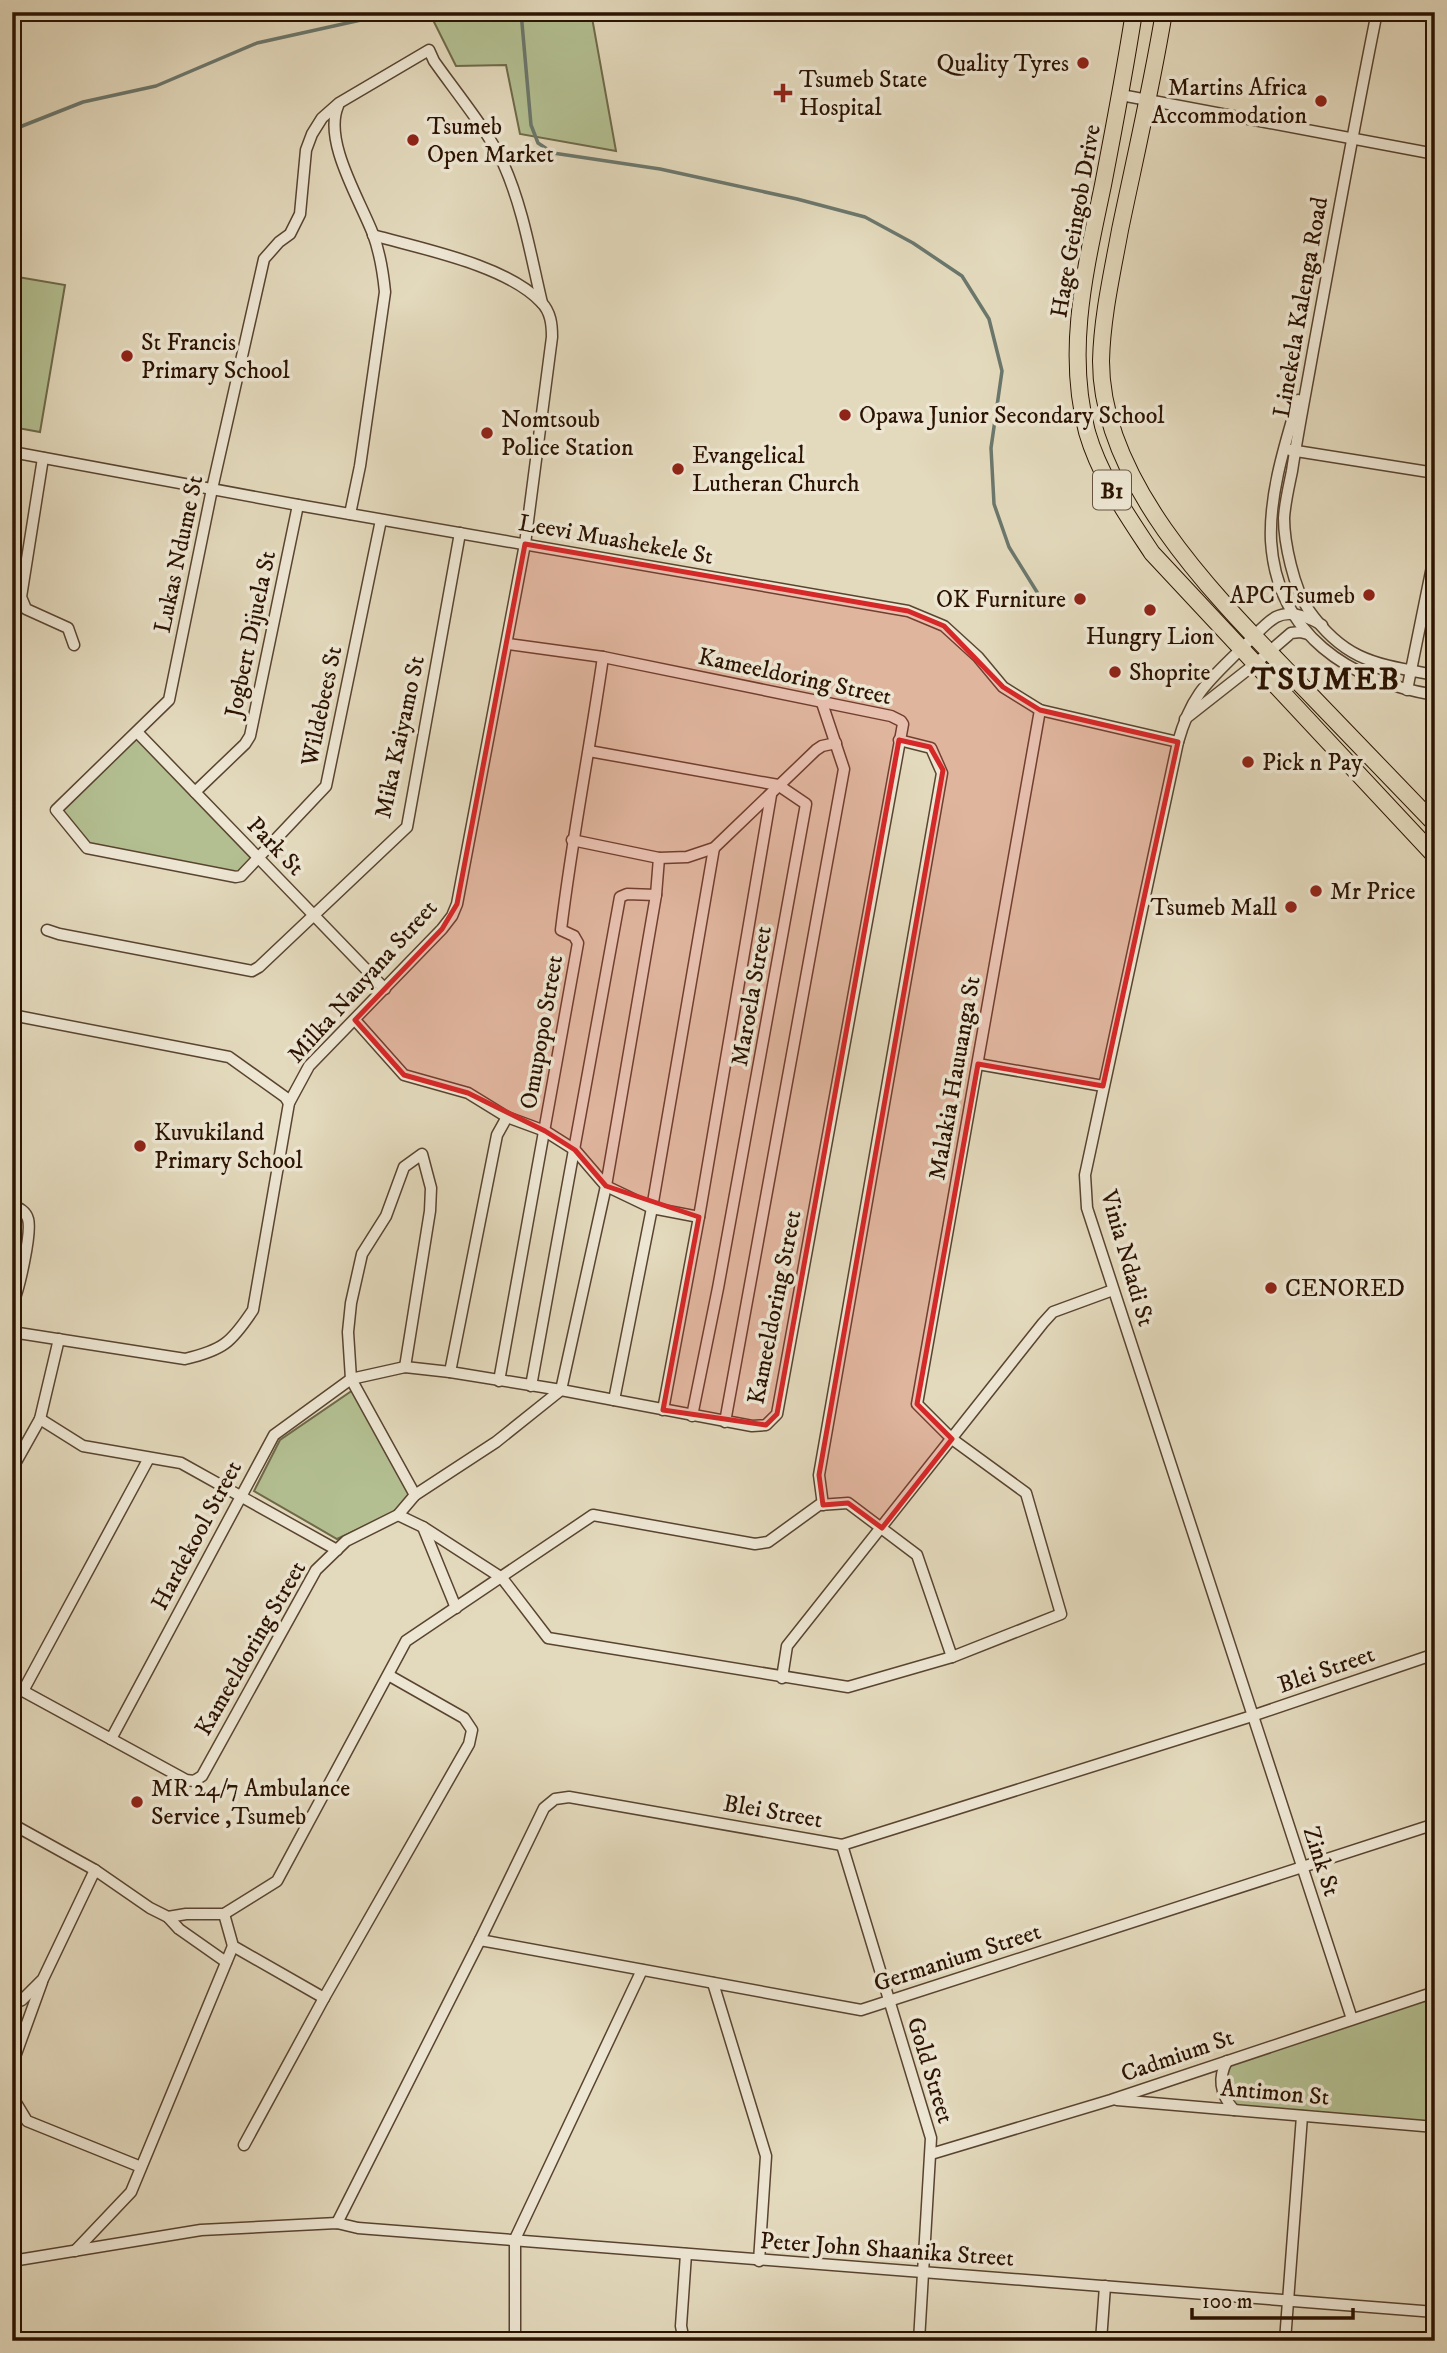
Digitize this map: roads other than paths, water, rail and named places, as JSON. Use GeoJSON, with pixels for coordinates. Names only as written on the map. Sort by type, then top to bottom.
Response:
{"type":"FeatureCollection","features":[{"type":"Feature","properties":{"kind":"highway","name":"Hage Geingob Drive"},"geometry":{"type":"LineString","coordinates":[[1134,12],[1121,95],[1080,305],[1078,387],[1094,453],[1116,498],[1152,553],[1435,856]]}},
{"type":"Feature","properties":{"kind":"highway","name":"Hage Geingob Drive"},"geometry":{"type":"LineString","coordinates":[[1164,12],[1105,308],[1101,361],[1110,421],[1143,499],[1171,537],[1254,636],[1435,824]]}},
{"type":"Feature","properties":{"kind":"street","name":"Linekela Kalenga Road"},"geometry":{"type":"LineString","coordinates":[[1300,615],[1300,590],[1286,545],[1284,517],[1289,450],[1314,347],[1377,12]]}},
{"type":"Feature","properties":{"kind":"street"},"geometry":{"type":"LineString","coordinates":[[350,514],[360,466],[386,292],[373,234],[340,151],[334,119],[340,103],[429,50],[494,147],[503,165],[518,206],[542,303]]}},
{"type":"Feature","properties":{"kind":"street"},"geometry":{"type":"LineString","coordinates":[[1121,95],[1435,154]]}},
{"type":"Feature","properties":{"kind":"street","name":"Lukas Ndume St"},"geometry":{"type":"LineString","coordinates":[[57,812],[58,807],[166,704],[171,696],[212,489],[264,259],[295,228],[304,197],[306,150],[322,118],[340,103]]}},
{"type":"Feature","properties":{"kind":"street"},"geometry":{"type":"LineString","coordinates":[[373,234],[459,258],[511,281],[542,303]]}},
{"type":"Feature","properties":{"kind":"street","name":"Milka Nauyana Street"},"geometry":{"type":"LineString","coordinates":[[12,1332],[185,1359],[209,1353],[236,1336],[253,1310],[289,1103],[309,1066],[442,929],[457,904],[525,544],[552,337],[551,320],[542,303]]}},
{"type":"Feature","properties":{"kind":"street"},"geometry":{"type":"LineString","coordinates":[[1435,473],[1289,450],[1272,515],[1271,541],[1282,593],[1283,605],[1278,616],[1300,615],[1322,625],[1335,640],[1375,664],[1435,674]]}},
{"type":"Feature","properties":{"kind":"street","name":"Leevi Muashekele St"},"geometry":{"type":"LineString","coordinates":[[12,452],[381,520],[908,611],[944,626],[978,657],[1003,687],[1040,710],[1178,742]]}},
{"type":"Feature","properties":{"kind":"street"},"geometry":{"type":"LineString","coordinates":[[43,458],[21,597],[26,609],[68,628],[74,645]]}},
{"type":"Feature","properties":{"kind":"street","name":"Jogbert Dijuela St"},"geometry":{"type":"LineString","coordinates":[[195,792],[250,736],[298,505]]}},
{"type":"Feature","properties":{"kind":"street","name":"Wildebees St"},"geometry":{"type":"LineString","coordinates":[[57,812],[87,848],[241,876],[327,785],[381,520]]}},
{"type":"Feature","properties":{"kind":"street","name":"Mika Kaiyamo St"},"geometry":{"type":"LineString","coordinates":[[47,930],[252,971],[407,827],[460,533]]}},
{"type":"Feature","properties":{"kind":"street"},"geometry":{"type":"LineString","coordinates":[[1407,690],[1435,552]]}},
{"type":"Feature","properties":{"kind":"street"},"geometry":{"type":"LineString","coordinates":[[1282,593],[1300,615],[1308,634],[1335,659],[1357,672],[1407,690],[1435,695]]}},
{"type":"Feature","properties":{"kind":"street"},"geometry":{"type":"LineString","coordinates":[[1184,720],[1291,633],[1300,615]]}},
{"type":"Feature","properties":{"kind":"street","name":"Vinia Ndadi St"},"geometry":{"type":"LineString","coordinates":[[1252,1716],[1087,1208],[1085,1175],[1184,720],[1189,708],[1212,677],[1278,616]]}},
{"type":"Feature","properties":{"kind":"street"},"geometry":{"type":"LineString","coordinates":[[1291,633],[1308,634]]}},
{"type":"Feature","properties":{"kind":"street","name":"Kameeldoring Street"},"geometry":{"type":"LineString","coordinates":[[12,1685],[186,1780],[194,1781],[202,1776],[316,1570],[346,1541],[398,1516],[415,1495],[496,1442],[561,1390],[752,1426],[766,1425],[777,1413],[903,724],[897,719],[603,657],[508,643]]}},
{"type":"Feature","properties":{"kind":"street","name":"Omupopo Street"},"geometry":{"type":"LineString","coordinates":[[499,1381],[578,943],[574,936],[561,930],[572,840],[603,657]]}},
{"type":"Feature","properties":{"kind":"street"},"geometry":{"type":"LineString","coordinates":[[725,1422],[844,769],[822,704]]}},
{"type":"Feature","properties":{"kind":"street","name":"Malakia Hauuanga St"},"geometry":{"type":"LineString","coordinates":[[952,1439],[917,1404],[1040,710]]}},
{"type":"Feature","properties":{"kind":"street","name":"Park St"},"geometry":{"type":"LineString","coordinates":[[137,732],[385,989]]}},
{"type":"Feature","properties":{"kind":"street"},"geometry":{"type":"LineString","coordinates":[[823,1505],[819,1475],[942,773],[931,748],[899,740]]}},
{"type":"Feature","properties":{"kind":"street"},"geometry":{"type":"LineString","coordinates":[[572,840],[659,858],[687,857],[714,848],[821,746],[836,743]]}},
{"type":"Feature","properties":{"kind":"street","name":"Maroela Street"},"geometry":{"type":"LineString","coordinates":[[589,751],[778,785],[806,804],[719,1288],[692,1416]]}},
{"type":"Feature","properties":{"kind":"street"},"geometry":{"type":"LineString","coordinates":[[663,1410],[771,795]]}},
{"type":"Feature","properties":{"kind":"street"},"geometry":{"type":"LineString","coordinates":[[614,1400],[652,1208],[714,848]]}},
{"type":"Feature","properties":{"kind":"street"},"geometry":{"type":"LineString","coordinates":[[351,1379],[405,1367],[561,1390],[606,1186],[656,895],[659,858]]}},
{"type":"Feature","properties":{"kind":"street"},"geometry":{"type":"LineString","coordinates":[[531,1386],[620,897],[627,894],[656,895]]}},
{"type":"Feature","properties":{"kind":"street"},"geometry":{"type":"LineString","coordinates":[[12,1015],[229,1057],[285,1097],[289,1103]]}},
{"type":"Feature","properties":{"kind":"street"},"geometry":{"type":"LineString","coordinates":[[355,1020],[404,1075],[468,1093],[506,1117],[545,1132],[575,1150],[606,1186],[652,1208],[699,1217]]}},
{"type":"Feature","properties":{"kind":"street"},"geometry":{"type":"LineString","coordinates":[[978,1063],[1103,1086]]}},
{"type":"Feature","properties":{"kind":"street"},"geometry":{"type":"LineString","coordinates":[[450,1372],[497,1135],[506,1117]]}},
{"type":"Feature","properties":{"kind":"street"},"geometry":{"type":"LineString","coordinates":[[405,1367],[430,1211],[431,1188],[422,1154],[404,1167],[386,1216],[362,1254],[351,1303],[348,1332],[351,1379],[415,1495]]}},
{"type":"Feature","properties":{"kind":"street"},"geometry":{"type":"LineString","coordinates":[[12,1205],[26,1212],[29,1221],[22,1271],[12,1305]]}},
{"type":"Feature","properties":{"kind":"street"},"geometry":{"type":"LineString","coordinates":[[782,1678],[787,1646],[1053,1312],[1114,1290]]}},
{"type":"Feature","properties":{"kind":"street"},"geometry":{"type":"LineString","coordinates":[[12,1469],[40,1419],[59,1339]]}},
{"type":"Feature","properties":{"kind":"street","name":"Hardekool Street"},"geometry":{"type":"LineString","coordinates":[[111,1739],[274,1435],[351,1379]]}},
{"type":"Feature","properties":{"kind":"street"},"geometry":{"type":"LineString","coordinates":[[40,1419],[83,1446],[181,1463],[337,1550]]}},
{"type":"Feature","properties":{"kind":"street"},"geometry":{"type":"LineString","coordinates":[[398,1516],[423,1527],[502,1578],[548,1638],[848,1687],[952,1657],[1061,1612],[1026,1493],[952,1439]]}},
{"type":"Feature","properties":{"kind":"street"},"geometry":{"type":"LineString","coordinates":[[23,1691],[149,1458]]}},
{"type":"Feature","properties":{"kind":"street"},"geometry":{"type":"LineString","coordinates":[[168,1917],[224,1914],[277,1881],[406,1641],[593,1515],[755,1544],[768,1542],[819,1505],[848,1503],[917,1555],[952,1657]]}},
{"type":"Feature","properties":{"kind":"street"},"geometry":{"type":"LineString","coordinates":[[423,1527],[456,1608]]}},
{"type":"Feature","properties":{"kind":"street","name":"Blei Street"},"geometry":{"type":"LineString","coordinates":[[337,2223],[544,1808],[555,1799],[569,1797],[842,1845],[1252,1716],[1435,1654]]}},
{"type":"Feature","properties":{"kind":"street"},"geometry":{"type":"LineString","coordinates":[[244,2145],[324,1998],[469,1744],[472,1730],[464,1717],[390,1675]]}},
{"type":"Feature","properties":{"kind":"street","name":"Zink St"},"geometry":{"type":"LineString","coordinates":[[1252,1716],[1352,2019]]}},
{"type":"Feature","properties":{"kind":"street","name":"Germanium Street"},"geometry":{"type":"LineString","coordinates":[[480,1940],[853,2009],[867,2009],[1435,1824]]}},
{"type":"Feature","properties":{"kind":"street"},"geometry":{"type":"LineString","coordinates":[[13,1825],[95,1870],[150,1908],[168,1917],[179,1929],[226,1962]]}},
{"type":"Feature","properties":{"kind":"street","name":"Gold Street"},"geometry":{"type":"LineString","coordinates":[[842,1845],[887,2001],[931,2138],[919,2341]]}},
{"type":"Feature","properties":{"kind":"street"},"geometry":{"type":"LineString","coordinates":[[12,2065],[43,1979],[95,1870]]}},
{"type":"Feature","properties":{"kind":"street"},"geometry":{"type":"LineString","coordinates":[[75,2251],[131,2192],[233,1946],[224,1914]]}},
{"type":"Feature","properties":{"kind":"street"},"geometry":{"type":"LineString","coordinates":[[233,1946],[324,1998]]}},
{"type":"Feature","properties":{"kind":"street"},"geometry":{"type":"LineString","coordinates":[[516,2341],[514,2239],[642,1970]]}},
{"type":"Feature","properties":{"kind":"street"},"geometry":{"type":"LineString","coordinates":[[12,2004],[22,2000],[43,1979]]}},
{"type":"Feature","properties":{"kind":"street"},"geometry":{"type":"LineString","coordinates":[[713,1983],[766,2156],[759,2261]]}},
{"type":"Feature","properties":{"kind":"street","name":"Cadmium St"},"geometry":{"type":"LineString","coordinates":[[931,2154],[1111,2100],[1435,1992]]}},
{"type":"Feature","properties":{"kind":"street"},"geometry":{"type":"LineString","coordinates":[[1227,2061],[1221,2071],[1221,2084],[1223,2095],[1234,2110]]}},
{"type":"Feature","properties":{"kind":"street"},"geometry":{"type":"LineString","coordinates":[[12,2096],[27,2121],[141,2167]]}},
{"type":"Feature","properties":{"kind":"street","name":"Antimon St"},"geometry":{"type":"LineString","coordinates":[[1111,2100],[1435,2127]]}},
{"type":"Feature","properties":{"kind":"street"},"geometry":{"type":"LineString","coordinates":[[1285,2341],[1302,2116]]}},
{"type":"Feature","properties":{"kind":"street","name":"Peter John Shaanika Street"},"geometry":{"type":"LineString","coordinates":[[12,2261],[201,2231],[337,2223],[358,2228],[759,2261],[1435,2312]]}},
{"type":"Feature","properties":{"kind":"street"},"geometry":{"type":"LineString","coordinates":[[684,2341],[681,2326],[685,2254]]}},
{"type":"Feature","properties":{"kind":"street"},"geometry":{"type":"LineString","coordinates":[[1101,2341],[1105,2286]]}},
{"type":"Feature","properties":{"kind":"waterway"},"geometry":{"type":"LineString","coordinates":[[12,130],[83,102],[156,86],[257,43],[397,12]]}},
{"type":"Feature","properties":{"kind":"waterway"},"geometry":{"type":"LineString","coordinates":[[521,12],[531,125],[538,143],[553,153],[660,169],[865,217],[913,243],[962,276],[989,319],[1002,371],[991,448],[994,504],[1009,547],[1037,592]]}},
{"type":"Feature","properties":{"kind":"place","name":"Quality Tyres"},"geometry":{"type":"Point","coordinates":[1083,63]}},
{"type":"Feature","properties":{"kind":"place","name":"Tsumeb State Hospital"},"geometry":{"type":"Point","coordinates":[783,93]}},
{"type":"Feature","properties":{"kind":"place","name":"Martins Africa Accommodation"},"geometry":{"type":"Point","coordinates":[1321,101]}},
{"type":"Feature","properties":{"kind":"place","name":"Tsumeb Open Market"},"geometry":{"type":"Point","coordinates":[413,140]}},
{"type":"Feature","properties":{"kind":"place","name":"St Francis Primary School"},"geometry":{"type":"Point","coordinates":[127,356]}},
{"type":"Feature","properties":{"kind":"place","name":"Opawa Junior Secondary School"},"geometry":{"type":"Point","coordinates":[845,415]}},
{"type":"Feature","properties":{"kind":"place","name":"Nomtsoub Police Station"},"geometry":{"type":"Point","coordinates":[487,433]}},
{"type":"Feature","properties":{"kind":"place","name":"Evangelical Lutheran Church"},"geometry":{"type":"Point","coordinates":[678,469]}},
{"type":"Feature","properties":{"kind":"place","name":"APC Tsumeb"},"geometry":{"type":"Point","coordinates":[1369,595]}},
{"type":"Feature","properties":{"kind":"place","name":"OK Furniture"},"geometry":{"type":"Point","coordinates":[1080,599]}},
{"type":"Feature","properties":{"kind":"place","name":"Hungry Lion"},"geometry":{"type":"Point","coordinates":[1150,610]}},
{"type":"Feature","properties":{"kind":"place","name":"Shoprite"},"geometry":{"type":"Point","coordinates":[1115,672]}},
{"type":"Feature","properties":{"kind":"place","name":"Pick n Pay"},"geometry":{"type":"Point","coordinates":[1248,762]}},
{"type":"Feature","properties":{"kind":"place","name":"Mr Price"},"geometry":{"type":"Point","coordinates":[1316,891]}},
{"type":"Feature","properties":{"kind":"place","name":"Tsumeb Mall"},"geometry":{"type":"Point","coordinates":[1291,907]}},
{"type":"Feature","properties":{"kind":"place","name":"Kuvukiland Primary School"},"geometry":{"type":"Point","coordinates":[140,1146]}},
{"type":"Feature","properties":{"kind":"place","name":"CENORED"},"geometry":{"type":"Point","coordinates":[1271,1288]}},
{"type":"Feature","properties":{"kind":"place","name":"MR 24/7 Ambulance Service ,Tsumeb"},"geometry":{"type":"Point","coordinates":[137,1802]}},
{"type":"Feature","properties":{"kind":"district","name":"TSUMEB"},"geometry":{"type":"Point","coordinates":[1326,678]}}]}
